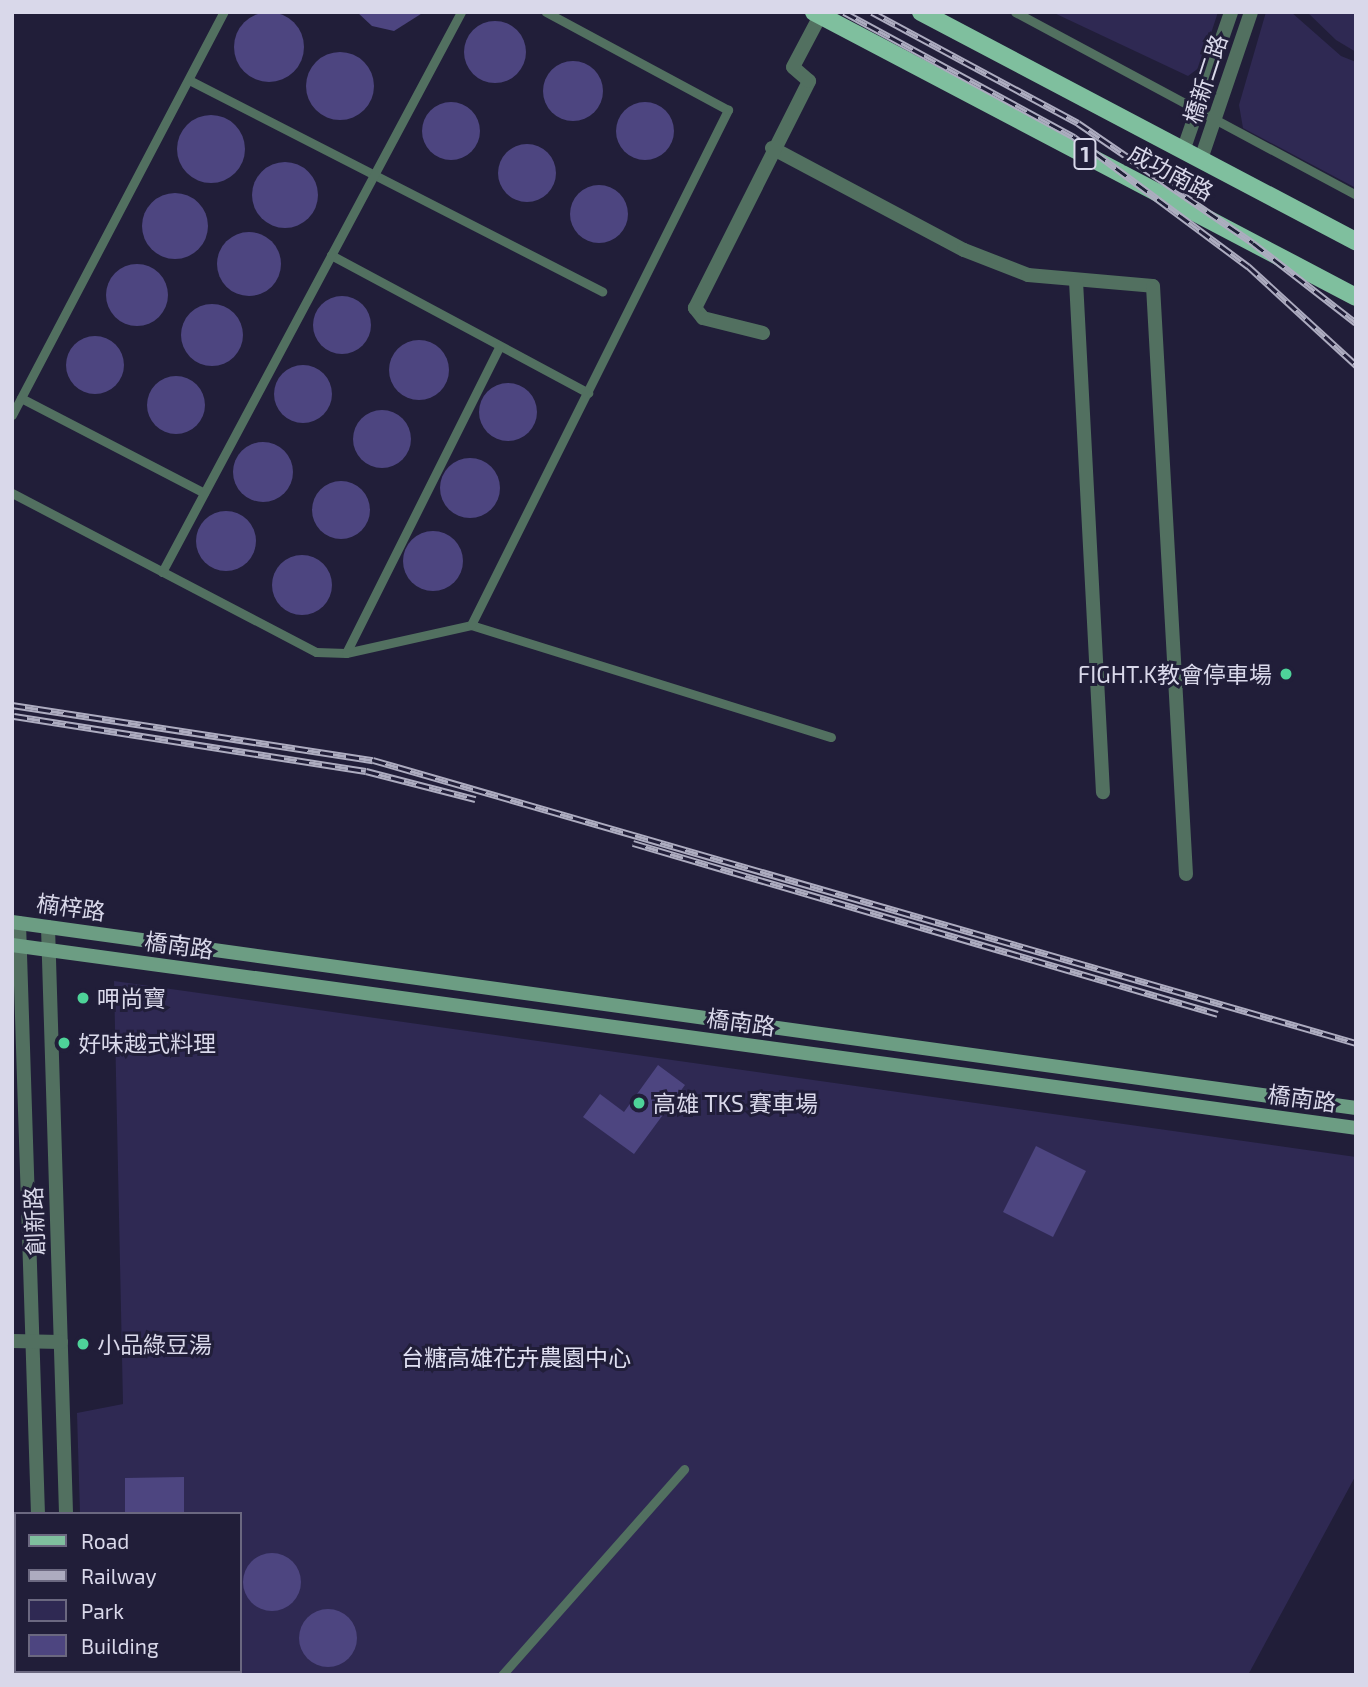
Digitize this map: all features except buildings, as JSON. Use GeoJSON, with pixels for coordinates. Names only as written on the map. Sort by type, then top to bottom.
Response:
{"type":"FeatureCollection","features":[{"type":"Feature","properties":{"kind":"main road","name":"成功南路"},"geometry":{"type":"LineString","coordinates":[[921,12],[1356,241]]}},
{"type":"Feature","properties":{"kind":"main road","name":"成功南路"},"geometry":{"type":"LineString","coordinates":[[817,14],[1356,297]]}},
{"type":"Feature","properties":{"kind":"street","name":"橋新二路"},"geometry":{"type":"LineString","coordinates":[[1183,151],[1200,111],[1231,12]]}},
{"type":"Feature","properties":{"kind":"street","name":"橋新二路"},"geometry":{"type":"LineString","coordinates":[[1200,159],[1218,120],[1251,12]]}},
{"type":"Feature","properties":{"kind":"street"},"geometry":{"type":"LineString","coordinates":[[763,333],[703,318],[695,308],[772,148],[809,81],[793,67],[817,14]]}},
{"type":"Feature","properties":{"kind":"street"},"geometry":{"type":"LineString","coordinates":[[772,148],[964,250],[1028,275],[1153,286],[1186,874]]}},
{"type":"Feature","properties":{"kind":"street"},"geometry":{"type":"LineString","coordinates":[[1076,281],[1102,792]]}},
{"type":"Feature","properties":{"kind":"street","name":"楠梓路"},"geometry":{"type":"LineString","coordinates":[[16,923],[123,938]]}},
{"type":"Feature","properties":{"kind":"street","name":"創新路"},"geometry":{"type":"LineString","coordinates":[[16,923],[38,1512]]}},
{"type":"Feature","properties":{"kind":"street","name":"創新路"},"geometry":{"type":"LineString","coordinates":[[48,927],[66,1512]]}},
{"type":"Feature","properties":{"kind":"street","name":"橋南路"},"geometry":{"type":"LineString","coordinates":[[123,938],[1356,1108]]}},
{"type":"Feature","properties":{"kind":"street","name":"楠梓路"},"geometry":{"type":"LineString","coordinates":[[16,946],[119,960]]}},
{"type":"Feature","properties":{"kind":"street","name":"橋南路"},"geometry":{"type":"LineString","coordinates":[[119,960],[1356,1128]]}},
{"type":"Feature","properties":{"kind":"street"},"geometry":{"type":"LineString","coordinates":[[12,1341],[61,1342]]}},
{"type":"Feature","properties":{"kind":"lane"},"geometry":{"type":"LineString","coordinates":[[12,415],[191,81],[224,12]]}},
{"type":"Feature","properties":{"kind":"lane"},"geometry":{"type":"LineString","coordinates":[[162,572],[461,12]]}},
{"type":"Feature","properties":{"kind":"lane"},"geometry":{"type":"LineString","coordinates":[[471,625],[728,110],[546,12]]}},
{"type":"Feature","properties":{"kind":"lane"},"geometry":{"type":"LineString","coordinates":[[1015,12],[1356,195]]}},
{"type":"Feature","properties":{"kind":"lane"},"geometry":{"type":"LineString","coordinates":[[191,81],[602,291]]}},
{"type":"Feature","properties":{"kind":"lane"},"geometry":{"type":"LineString","coordinates":[[331,255],[588,393]]}},
{"type":"Feature","properties":{"kind":"lane"},"geometry":{"type":"LineString","coordinates":[[346,653],[500,346]]}},
{"type":"Feature","properties":{"kind":"lane"},"geometry":{"type":"LineString","coordinates":[[21,398],[204,494]]}},
{"type":"Feature","properties":{"kind":"lane"},"geometry":{"type":"LineString","coordinates":[[12,493],[316,652],[346,653],[471,625],[831,737]]}},
{"type":"Feature","properties":{"kind":"lane"},"geometry":{"type":"LineString","coordinates":[[502,1675],[684,1469]]}},
{"type":"Feature","properties":{"kind":"green space"},"geometry":{"type":"Polygon","coordinates":[[[1052,12],[1218,12],[1200,67],[1188,76],[1052,12]]]}},
{"type":"Feature","properties":{"kind":"green space"},"geometry":{"type":"Polygon","coordinates":[[[1266,12],[1291,12],[1341,56],[1356,62],[1356,188],[1243,128],[1239,105],[1266,12]]]}},
{"type":"Feature","properties":{"kind":"green space"},"geometry":{"type":"Polygon","coordinates":[[[1307,12],[1356,12],[1356,52],[1336,40],[1307,12]]]}},
{"type":"Feature","properties":{"kind":"green space","name":"台糖高雄花卉農園中心"},"geometry":{"type":"Polygon","coordinates":[[[114,981],[1356,1157],[1356,1475],[1248,1675],[85,1675],[242,1673],[242,1512],[80,1512],[77,1413],[123,1404],[114,981]]]}},
{"type":"Feature","properties":{"kind":"railway"},"geometry":{"type":"LineString","coordinates":[[844,12],[1074,137],[1248,266],[1356,365]]}},
{"type":"Feature","properties":{"kind":"railway"},"geometry":{"type":"LineString","coordinates":[[872,12],[1078,123],[1253,243],[1356,323]]}},
{"type":"Feature","properties":{"kind":"railway"},"geometry":{"type":"LineString","coordinates":[[12,705],[373,760],[1356,1043]]}},
{"type":"Feature","properties":{"kind":"railway"},"geometry":{"type":"LineString","coordinates":[[14,716],[366,771],[475,799]]}},
{"type":"Feature","properties":{"kind":"railway"},"geometry":{"type":"LineString","coordinates":[[633,843],[1218,1014]]}},
{"type":"Feature","properties":{"kind":"place","name":"FIGHT.K教會停車場"},"geometry":{"type":"Point","coordinates":[1286,674]}},
{"type":"Feature","properties":{"kind":"place","name":"呷尚寶"},"geometry":{"type":"Point","coordinates":[83,998]}},
{"type":"Feature","properties":{"kind":"place","name":"好味越式料理"},"geometry":{"type":"Point","coordinates":[64,1043]}},
{"type":"Feature","properties":{"kind":"place","name":"高雄 TKS 賽車場"},"geometry":{"type":"Point","coordinates":[639,1103]}},
{"type":"Feature","properties":{"kind":"place","name":"小品綠豆湯"},"geometry":{"type":"Point","coordinates":[83,1344]}}]}
